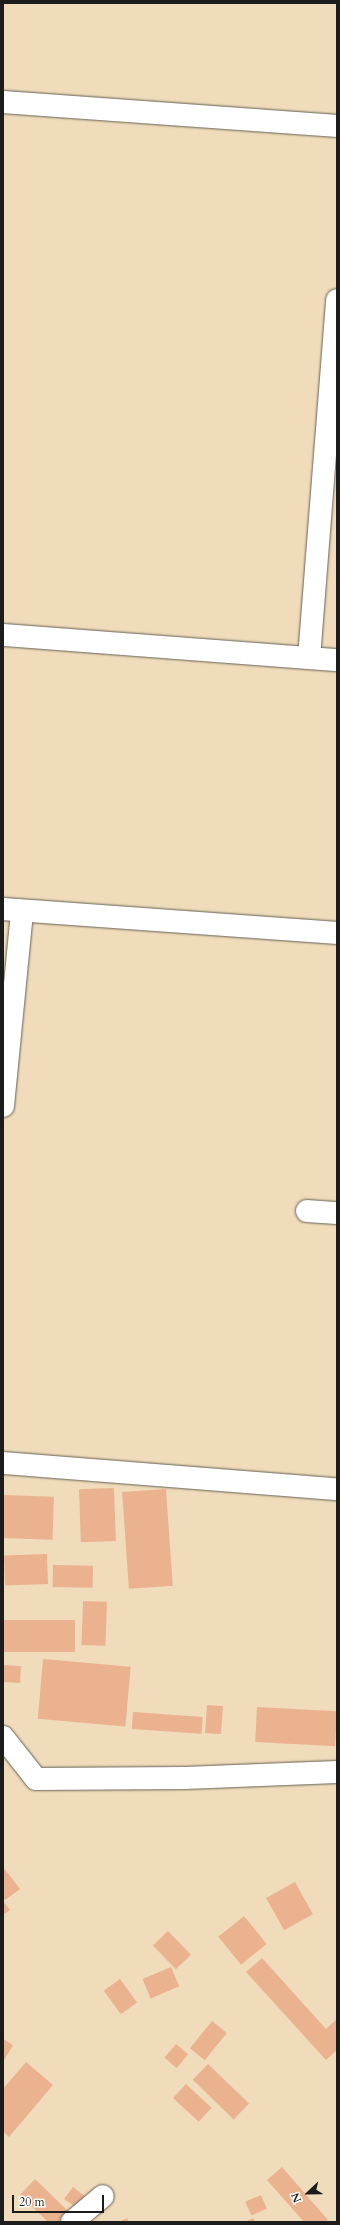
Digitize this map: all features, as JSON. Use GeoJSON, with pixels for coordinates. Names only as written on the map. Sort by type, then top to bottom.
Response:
{"type":"FeatureCollection","features":[{"type":"Feature","properties":{"kind":"street"},"geometry":{"type":"LineString","coordinates":[[3,102],[337,126]]}},
{"type":"Feature","properties":{"kind":"street"},"geometry":{"type":"LineString","coordinates":[[309,658],[333,397],[337,300]]}},
{"type":"Feature","properties":{"kind":"street"},"geometry":{"type":"LineString","coordinates":[[3,634],[337,660]]}},
{"type":"Feature","properties":{"kind":"street"},"geometry":{"type":"LineString","coordinates":[[3,1106],[12,910],[337,933]]}},
{"type":"Feature","properties":{"kind":"street"},"geometry":{"type":"LineString","coordinates":[[307,1211],[337,1213]]}},
{"type":"Feature","properties":{"kind":"street"},"geometry":{"type":"LineString","coordinates":[[3,1463],[337,1489]]}},
{"type":"Feature","properties":{"kind":"street"},"geometry":{"type":"LineString","coordinates":[[3,1737],[36,1778],[185,1778],[337,1772]]}},
{"type":"Feature","properties":{"kind":"street"},"geometry":{"type":"LineString","coordinates":[[72,2222],[102,2196]]}},
{"type":"Feature","properties":{"kind":"building"},"geometry":{"type":"Polygon","coordinates":[[[114,1488],[116,1541],[81,1542],[79,1489],[114,1488]]]}},
{"type":"Feature","properties":{"kind":"building"},"geometry":{"type":"Polygon","coordinates":[[[166,1489],[173,1586],[129,1589],[122,1492],[166,1489]]]}},
{"type":"Feature","properties":{"kind":"building"},"geometry":{"type":"Polygon","coordinates":[[[3,1495],[54,1497],[52,1540],[3,1538],[3,1495]]]}},
{"type":"Feature","properties":{"kind":"building"},"geometry":{"type":"Polygon","coordinates":[[[47,1554],[48,1584],[5,1585],[4,1556],[47,1554]]]}},
{"type":"Feature","properties":{"kind":"building"},"geometry":{"type":"Polygon","coordinates":[[[53,1565],[93,1566],[93,1588],[53,1587],[53,1565]]]}},
{"type":"Feature","properties":{"kind":"building"},"geometry":{"type":"Polygon","coordinates":[[[83,1601],[107,1602],[105,1646],[81,1645],[83,1601]]]}},
{"type":"Feature","properties":{"kind":"building"},"geometry":{"type":"Polygon","coordinates":[[[3,1620],[75,1620],[75,1652],[3,1652],[3,1620]]]}},
{"type":"Feature","properties":{"kind":"building"},"geometry":{"type":"Polygon","coordinates":[[[43,1659],[131,1667],[125,1726],[38,1719],[43,1659]]]}},
{"type":"Feature","properties":{"kind":"building"},"geometry":{"type":"Polygon","coordinates":[[[3,1665],[21,1666],[20,1683],[3,1682],[3,1665]]]}},
{"type":"Feature","properties":{"kind":"building"},"geometry":{"type":"Polygon","coordinates":[[[207,1705],[223,1706],[221,1734],[205,1733],[207,1705]]]}},
{"type":"Feature","properties":{"kind":"building"},"geometry":{"type":"Polygon","coordinates":[[[257,1707],[337,1711],[335,1746],[255,1742],[257,1707]]]}},
{"type":"Feature","properties":{"kind":"building"},"geometry":{"type":"Polygon","coordinates":[[[133,1712],[203,1717],[202,1734],[132,1729],[133,1712]]]}},
{"type":"Feature","properties":{"kind":"building"},"geometry":{"type":"Polygon","coordinates":[[[3,1867],[20,1889],[5,1900],[3,1898],[3,1867]]]}},
{"type":"Feature","properties":{"kind":"building"},"geometry":{"type":"Polygon","coordinates":[[[295,1882],[313,1914],[284,1930],[266,1898],[295,1882]]]}},
{"type":"Feature","properties":{"kind":"building"},"geometry":{"type":"Polygon","coordinates":[[[3,1901],[10,1910],[3,1915],[3,1901]]]}},
{"type":"Feature","properties":{"kind":"building"},"geometry":{"type":"Polygon","coordinates":[[[244,1916],[267,1944],[241,1965],[218,1937],[244,1916]]]}},
{"type":"Feature","properties":{"kind":"building"},"geometry":{"type":"Polygon","coordinates":[[[168,1931],[191,1955],[176,1969],[153,1946],[168,1931]]]}},
{"type":"Feature","properties":{"kind":"building"},"geometry":{"type":"Polygon","coordinates":[[[262,1958],[326,2029],[337,2019],[337,2050],[326,2060],[246,1972],[262,1958]]]}},
{"type":"Feature","properties":{"kind":"building"},"geometry":{"type":"Polygon","coordinates":[[[171,1967],[179,1986],[151,1998],[142,1979],[171,1967]]]}},
{"type":"Feature","properties":{"kind":"building"},"geometry":{"type":"Polygon","coordinates":[[[120,1979],[137,2002],[121,2014],[104,1991],[120,1979]]]}},
{"type":"Feature","properties":{"kind":"building"},"geometry":{"type":"Polygon","coordinates":[[[212,2021],[227,2033],[205,2060],[190,2048],[212,2021]]]}},
{"type":"Feature","properties":{"kind":"building"},"geometry":{"type":"Polygon","coordinates":[[[3,2039],[13,2045],[3,2062],[3,2039]]]}},
{"type":"Feature","properties":{"kind":"building"},"geometry":{"type":"Polygon","coordinates":[[[176,2044],[188,2054],[177,2068],[164,2058],[176,2044]]]}},
{"type":"Feature","properties":{"kind":"building"},"geometry":{"type":"Polygon","coordinates":[[[26,2062],[53,2085],[9,2137],[3,2131],[3,2089],[26,2062]]]}},
{"type":"Feature","properties":{"kind":"building"},"geometry":{"type":"Polygon","coordinates":[[[208,2064],[249,2104],[234,2119],[193,2080],[208,2064]]]}},
{"type":"Feature","properties":{"kind":"building"},"geometry":{"type":"Polygon","coordinates":[[[186,2084],[212,2108],[199,2122],[173,2098],[186,2084]]]}},
{"type":"Feature","properties":{"kind":"building"},"geometry":{"type":"Polygon","coordinates":[[[282,2167],[328,2220],[325,2222],[304,2222],[267,2180],[282,2167]]]}},
{"type":"Feature","properties":{"kind":"building"},"geometry":{"type":"Polygon","coordinates":[[[35,2179],[69,2212],[59,2222],[48,2222],[20,2195],[35,2179]]]}},
{"type":"Feature","properties":{"kind":"building"},"geometry":{"type":"Polygon","coordinates":[[[73,2187],[86,2197],[79,2209],[64,2199],[73,2187]]]}},
{"type":"Feature","properties":{"kind":"building"},"geometry":{"type":"Polygon","coordinates":[[[261,2195],[267,2209],[251,2215],[245,2202],[261,2195]]]}},
{"type":"Feature","properties":{"kind":"building"},"geometry":{"type":"Polygon","coordinates":[[[127,2218],[129,2222],[119,2222],[127,2218]]]}},
{"type":"Feature","properties":{"kind":"building"},"geometry":{"type":"Polygon","coordinates":[[[253,2218],[256,2222],[245,2222],[253,2218]]]}}]}
